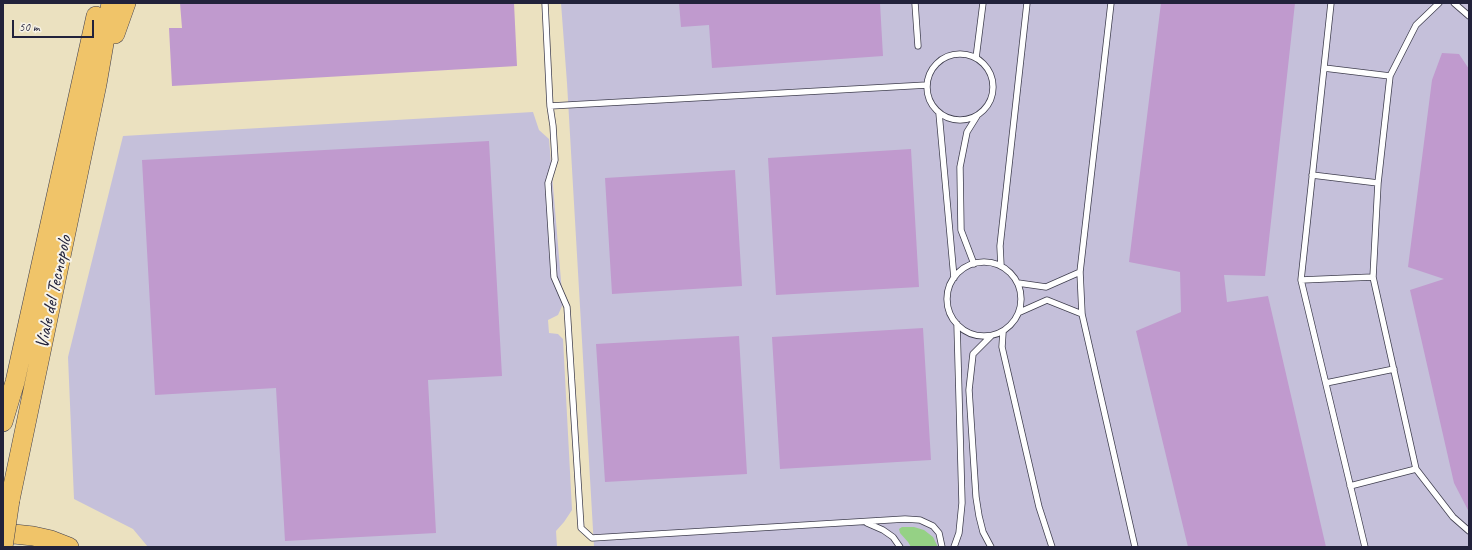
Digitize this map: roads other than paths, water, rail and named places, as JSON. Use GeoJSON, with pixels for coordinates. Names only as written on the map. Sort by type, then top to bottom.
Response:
{"type":"FeatureCollection","features":[{"type":"Feature","properties":{"kind":"highway","name":"Viale del Tecnopolo"},"geometry":{"type":"LineString","coordinates":[[3,422],[15,382],[99,3]]}},
{"type":"Feature","properties":{"kind":"highway"},"geometry":{"type":"LineString","coordinates":[[97,84],[111,3]]}},
{"type":"Feature","properties":{"kind":"highway"},"geometry":{"type":"LineString","coordinates":[[97,84],[126,3]]}},
{"type":"Feature","properties":{"kind":"highway","name":"Viale del Tecnopolo"},"geometry":{"type":"LineString","coordinates":[[3,547],[10,500],[97,84]]}},
{"type":"Feature","properties":{"kind":"highway"},"geometry":{"type":"LineString","coordinates":[[3,535],[14,534],[33,536],[51,540],[69,547]]}},
{"type":"Feature","properties":{"kind":"lane"},"geometry":{"type":"LineString","coordinates":[[545,3],[550,106],[554,126],[555,160],[548,183],[554,277],[567,307],[581,528],[592,538],[905,519],[920,520],[933,526],[939,533],[942,547]]}},
{"type":"Feature","properties":{"kind":"lane"},"geometry":{"type":"LineString","coordinates":[[915,3],[918,46]]}},
{"type":"Feature","properties":{"kind":"lane"},"geometry":{"type":"LineString","coordinates":[[976,58],[983,3]]}},
{"type":"Feature","properties":{"kind":"lane"},"geometry":{"type":"LineString","coordinates":[[1001,266],[1000,246],[1027,3]]}},
{"type":"Feature","properties":{"kind":"lane"},"geometry":{"type":"LineString","coordinates":[[1111,3],[1080,272],[1082,314],[1135,547]]}},
{"type":"Feature","properties":{"kind":"lane"},"geometry":{"type":"LineString","coordinates":[[1331,3],[1301,280],[1365,547]]}},
{"type":"Feature","properties":{"kind":"lane"},"geometry":{"type":"LineString","coordinates":[[1439,3],[1416,25],[1390,76],[1378,183],[1373,277],[1416,469],[1453,517],[1469,531]]}},
{"type":"Feature","properties":{"kind":"lane"},"geometry":{"type":"LineString","coordinates":[[1454,3],[1469,16]]}},
{"type":"Feature","properties":{"kind":"lane"},"geometry":{"type":"LineString","coordinates":[[963,54],[976,58],[985,65],[991,75],[994,87],[992,99],[986,109],[977,116],[967,120],[958,121],[939,114],[932,106],[928,96],[927,85],[930,73],[938,62],[950,56],[963,54]]}},
{"type":"Feature","properties":{"kind":"lane"},"geometry":{"type":"LineString","coordinates":[[1324,68],[1390,76]]}},
{"type":"Feature","properties":{"kind":"lane"},"geometry":{"type":"LineString","coordinates":[[550,106],[927,85]]}},
{"type":"Feature","properties":{"kind":"lane"},"geometry":{"type":"LineString","coordinates":[[939,114],[954,278]]}},
{"type":"Feature","properties":{"kind":"lane"},"geometry":{"type":"LineString","coordinates":[[974,264],[961,230],[960,166],[967,132],[977,116]]}},
{"type":"Feature","properties":{"kind":"lane"},"geometry":{"type":"LineString","coordinates":[[1312,175],[1378,183]]}},
{"type":"Feature","properties":{"kind":"lane"},"geometry":{"type":"LineString","coordinates":[[987,262],[1001,266],[1011,273],[1022,292],[1020,312],[1013,323],[1003,332],[991,336],[978,336],[966,332],[956,324],[950,314],[947,302],[948,289],[954,278],[963,269],[974,264],[987,262]]}},
{"type":"Feature","properties":{"kind":"lane"},"geometry":{"type":"LineString","coordinates":[[1018,283],[1046,288],[1080,272]]}},
{"type":"Feature","properties":{"kind":"lane"},"geometry":{"type":"LineString","coordinates":[[1301,280],[1373,277]]}},
{"type":"Feature","properties":{"kind":"lane"},"geometry":{"type":"LineString","coordinates":[[1020,312],[1047,300],[1082,314]]}},
{"type":"Feature","properties":{"kind":"lane"},"geometry":{"type":"LineString","coordinates":[[954,547],[959,533],[962,503],[956,324]]}},
{"type":"Feature","properties":{"kind":"lane"},"geometry":{"type":"LineString","coordinates":[[1003,332],[1002,346],[1039,507],[1052,547]]}},
{"type":"Feature","properties":{"kind":"lane"},"geometry":{"type":"LineString","coordinates":[[991,336],[974,354],[969,390],[976,497],[983,532],[991,547]]}},
{"type":"Feature","properties":{"kind":"lane"},"geometry":{"type":"LineString","coordinates":[[1326,383],[1394,369]]}},
{"type":"Feature","properties":{"kind":"lane"},"geometry":{"type":"LineString","coordinates":[[1350,486],[1416,469]]}},
{"type":"Feature","properties":{"kind":"lane"},"geometry":{"type":"LineString","coordinates":[[862,522],[883,530],[893,537],[900,547]]}}]}
